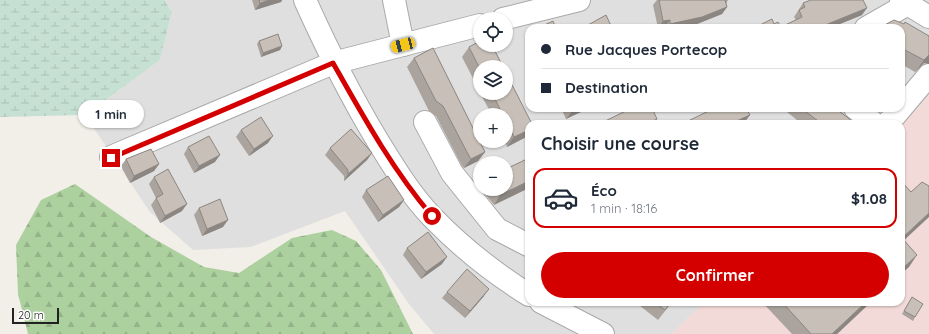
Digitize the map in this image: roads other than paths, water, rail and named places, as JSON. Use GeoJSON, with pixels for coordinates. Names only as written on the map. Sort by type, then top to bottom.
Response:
{"type":"FeatureCollection","features":[{"type":"Feature","properties":{"kind":"street"},"geometry":{"type":"LineString","coordinates":[[305,0],[333,63],[391,162],[412,193],[460,245],[505,280],[525,292]]}},
{"type":"Feature","properties":{"kind":"street"},"geometry":{"type":"LineString","coordinates":[[394,0],[403,45]]}},
{"type":"Feature","properties":{"kind":"street"},"geometry":{"type":"LineString","coordinates":[[512,11],[579,0]]}},
{"type":"Feature","properties":{"kind":"street"},"geometry":{"type":"LineString","coordinates":[[872,24],[904,2],[929,17]]}},
{"type":"Feature","properties":{"kind":"street"},"geometry":{"type":"LineString","coordinates":[[111,158],[333,63],[473,27]]}},
{"type":"Feature","properties":{"kind":"street"},"geometry":{"type":"LineString","coordinates":[[905,104],[929,75]]}},
{"type":"Feature","properties":{"kind":"street"},"geometry":{"type":"LineString","coordinates":[[860,112],[869,120]]}},
{"type":"Feature","properties":{"kind":"street"},"geometry":{"type":"LineString","coordinates":[[891,120],[898,112]]}},
{"type":"Feature","properties":{"kind":"street"},"geometry":{"type":"LineString","coordinates":[[426,122],[452,173],[497,229],[525,243]]}},
{"type":"Feature","properties":{"kind":"street"},"geometry":{"type":"LineString","coordinates":[[549,306],[603,334]]}}]}
